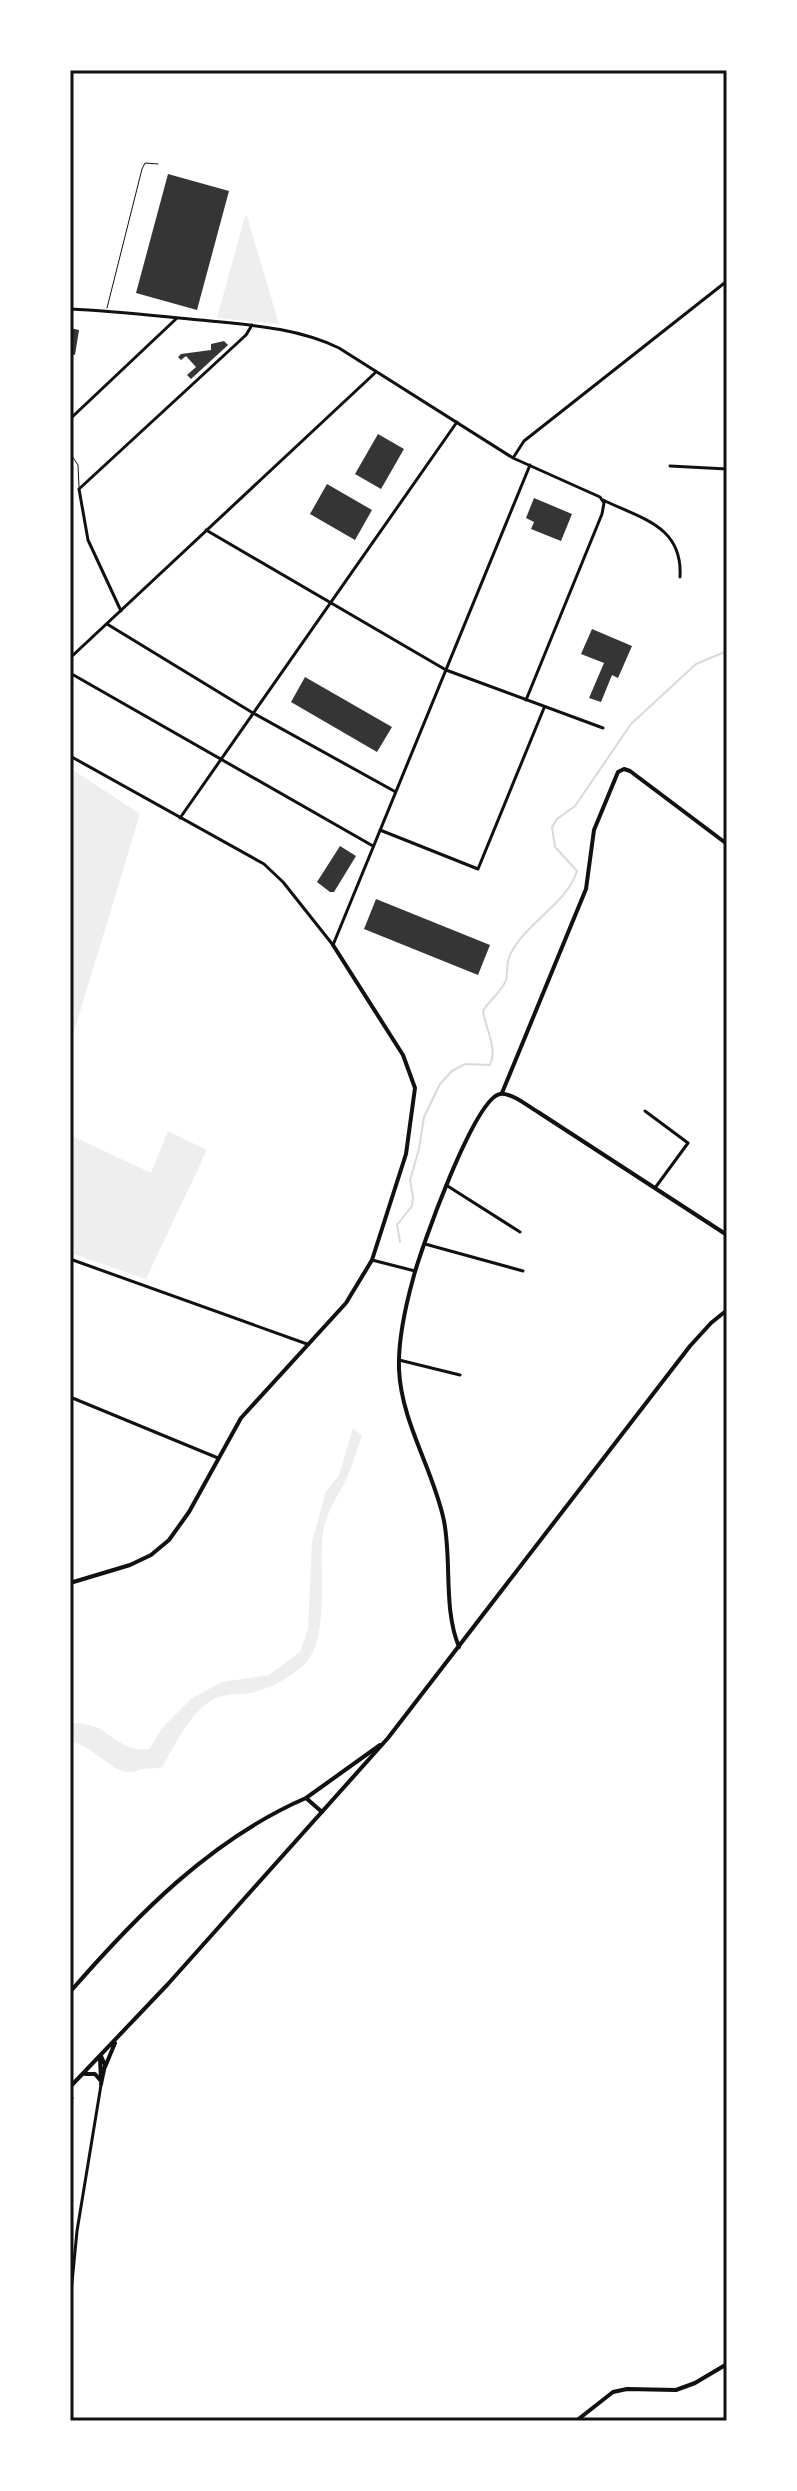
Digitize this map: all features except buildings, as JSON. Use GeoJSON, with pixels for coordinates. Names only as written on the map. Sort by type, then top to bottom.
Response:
{"type":"FeatureCollection","features":[{"type":"Feature","properties":{"kind":"street"},"geometry":{"type":"LineString","coordinates":[[513,458],[524,441],[727,281]]}},
{"type":"Feature","properties":{"kind":"street"},"geometry":{"type":"LineString","coordinates":[[70,309],[252,325],[290,330],[321,339],[513,458],[655,525],[675,542],[681,559],[680,577]]}},
{"type":"Feature","properties":{"kind":"street"},"geometry":{"type":"LineString","coordinates":[[70,419],[177,318]]}},
{"type":"Feature","properties":{"kind":"street"},"geometry":{"type":"LineString","coordinates":[[121,611],[88,540],[79,489],[246,335],[252,325]]}},
{"type":"Feature","properties":{"kind":"street"},"geometry":{"type":"LineString","coordinates":[[70,658],[376,372]]}},
{"type":"Feature","properties":{"kind":"street"},"geometry":{"type":"LineString","coordinates":[[180,818],[457,422]]}},
{"type":"Feature","properties":{"kind":"street"},"geometry":{"type":"LineString","coordinates":[[333,945],[530,465]]}},
{"type":"Feature","properties":{"kind":"street"},"geometry":{"type":"LineString","coordinates":[[670,466],[727,469]]}},
{"type":"Feature","properties":{"kind":"street"},"geometry":{"type":"LineString","coordinates":[[526,700],[602,514],[603,500]]}},
{"type":"Feature","properties":{"kind":"street"},"geometry":{"type":"LineString","coordinates":[[206,530],[446,670],[603,728]]}},
{"type":"Feature","properties":{"kind":"street"},"geometry":{"type":"LineString","coordinates":[[107,624],[253,713],[396,792]]}},
{"type":"Feature","properties":{"kind":"street"},"geometry":{"type":"LineString","coordinates":[[70,673],[373,846]]}},
{"type":"Feature","properties":{"kind":"street"},"geometry":{"type":"LineString","coordinates":[[380,830],[478,869],[544,708]]}},
{"type":"Feature","properties":{"kind":"street"},"geometry":{"type":"LineString","coordinates":[[70,756],[268,867],[287,886],[333,945],[403,1055],[415,1091],[406,1154],[372,1260],[349,1299],[251,1405],[181,1525],[162,1548],[122,1569],[70,1583]]}},
{"type":"Feature","properties":{"kind":"street"},"geometry":{"type":"LineString","coordinates":[[459,1647],[451,1624],[444,1521],[405,1405],[399,1360],[415,1271],[445,1184],[483,1112],[493,1098],[501,1094],[586,889],[593,834],[618,772],[624,769],[630,771],[727,844]]}},
{"type":"Feature","properties":{"kind":"street"},"geometry":{"type":"LineString","coordinates":[[501,1094],[538,1112],[727,1235]]}},
{"type":"Feature","properties":{"kind":"street"},"geometry":{"type":"LineString","coordinates":[[645,1111],[688,1143],[655,1188]]}},
{"type":"Feature","properties":{"kind":"street"},"geometry":{"type":"LineString","coordinates":[[445,1184],[520,1232]]}},
{"type":"Feature","properties":{"kind":"street"},"geometry":{"type":"LineString","coordinates":[[425,1244],[523,1271]]}},
{"type":"Feature","properties":{"kind":"street"},"geometry":{"type":"LineString","coordinates":[[70,1259],[307,1344]]}},
{"type":"Feature","properties":{"kind":"street"},"geometry":{"type":"LineString","coordinates":[[372,1260],[415,1271]]}},
{"type":"Feature","properties":{"kind":"street"},"geometry":{"type":"LineString","coordinates":[[70,2102],[70,2090],[83,2074],[383,1744],[694,1341],[727,1310]]}},
{"type":"Feature","properties":{"kind":"street"},"geometry":{"type":"LineString","coordinates":[[399,1360],[460,1375]]}},
{"type":"Feature","properties":{"kind":"street"},"geometry":{"type":"LineString","coordinates":[[70,1397],[218,1458]]}},
{"type":"Feature","properties":{"kind":"street"},"geometry":{"type":"LineString","coordinates":[[70,1992],[123,1932],[214,1851],[248,1828],[306,1798],[383,1744]]}},
{"type":"Feature","properties":{"kind":"street"},"geometry":{"type":"LineString","coordinates":[[306,1798],[322,1812]]}},
{"type":"Feature","properties":{"kind":"street"},"geometry":{"type":"LineString","coordinates":[[70,2303],[77,2231],[101,2084],[117,2039]]}},
{"type":"Feature","properties":{"kind":"street"},"geometry":{"type":"LineString","coordinates":[[100,2057],[105,2067]]}},
{"type":"Feature","properties":{"kind":"street"},"geometry":{"type":"LineString","coordinates":[[100,2057],[101,2084]]}},
{"type":"Feature","properties":{"kind":"street"},"geometry":{"type":"LineString","coordinates":[[83,2074],[93,2073],[101,2084]]}},
{"type":"Feature","properties":{"kind":"street"},"geometry":{"type":"LineString","coordinates":[[576,2421],[604,2397],[617,2391],[676,2390],[727,2364]]}},
{"type":"Feature","properties":{"kind":"lane"},"geometry":{"type":"LineString","coordinates":[[106,311],[142,169],[145,163],[158,164]]}},
{"type":"Feature","properties":{"kind":"lane"},"geometry":{"type":"LineString","coordinates":[[70,453],[78,465],[79,489]]}},
{"type":"Feature","properties":{"kind":"shaded area"},"geometry":{"type":"Polygon","coordinates":[[[247,216],[279,324],[217,318],[247,216]]]}},
{"type":"Feature","properties":{"kind":"shaded area"},"geometry":{"type":"Polygon","coordinates":[[[70,768],[140,814],[70,1045],[70,768]]]}},
{"type":"Feature","properties":{"kind":"shaded area"},"geometry":{"type":"Polygon","coordinates":[[[168,1131],[207,1150],[146,1279],[70,1253],[70,1135],[151,1173],[168,1131]]]}},
{"type":"Feature","properties":{"kind":"shaded area"},"geometry":{"type":"Polygon","coordinates":[[[353,1428],[362,1436],[324,1526],[321,1621],[318,1638],[304,1665],[264,1689],[223,1696],[205,1705],[184,1730],[162,1767],[122,1771],[87,1748],[70,1742],[70,1722],[98,1728],[129,1747],[149,1749],[163,1727],[192,1698],[222,1682],[269,1675],[300,1652],[308,1629],[312,1542],[326,1491],[339,1475],[353,1428]]]}},
{"type":"Feature","properties":{"kind":"waterway"},"geometry":{"type":"LineString","coordinates":[[400,1242],[397,1225],[412,1206],[410,1180],[424,1117],[440,1084],[452,1071],[465,1064],[490,1065],[493,1052],[483,1011],[504,984],[509,958],[517,944],[564,894],[577,871],[555,847],[552,827],[557,819],[575,806],[631,724],[696,664],[727,651]]}}]}
